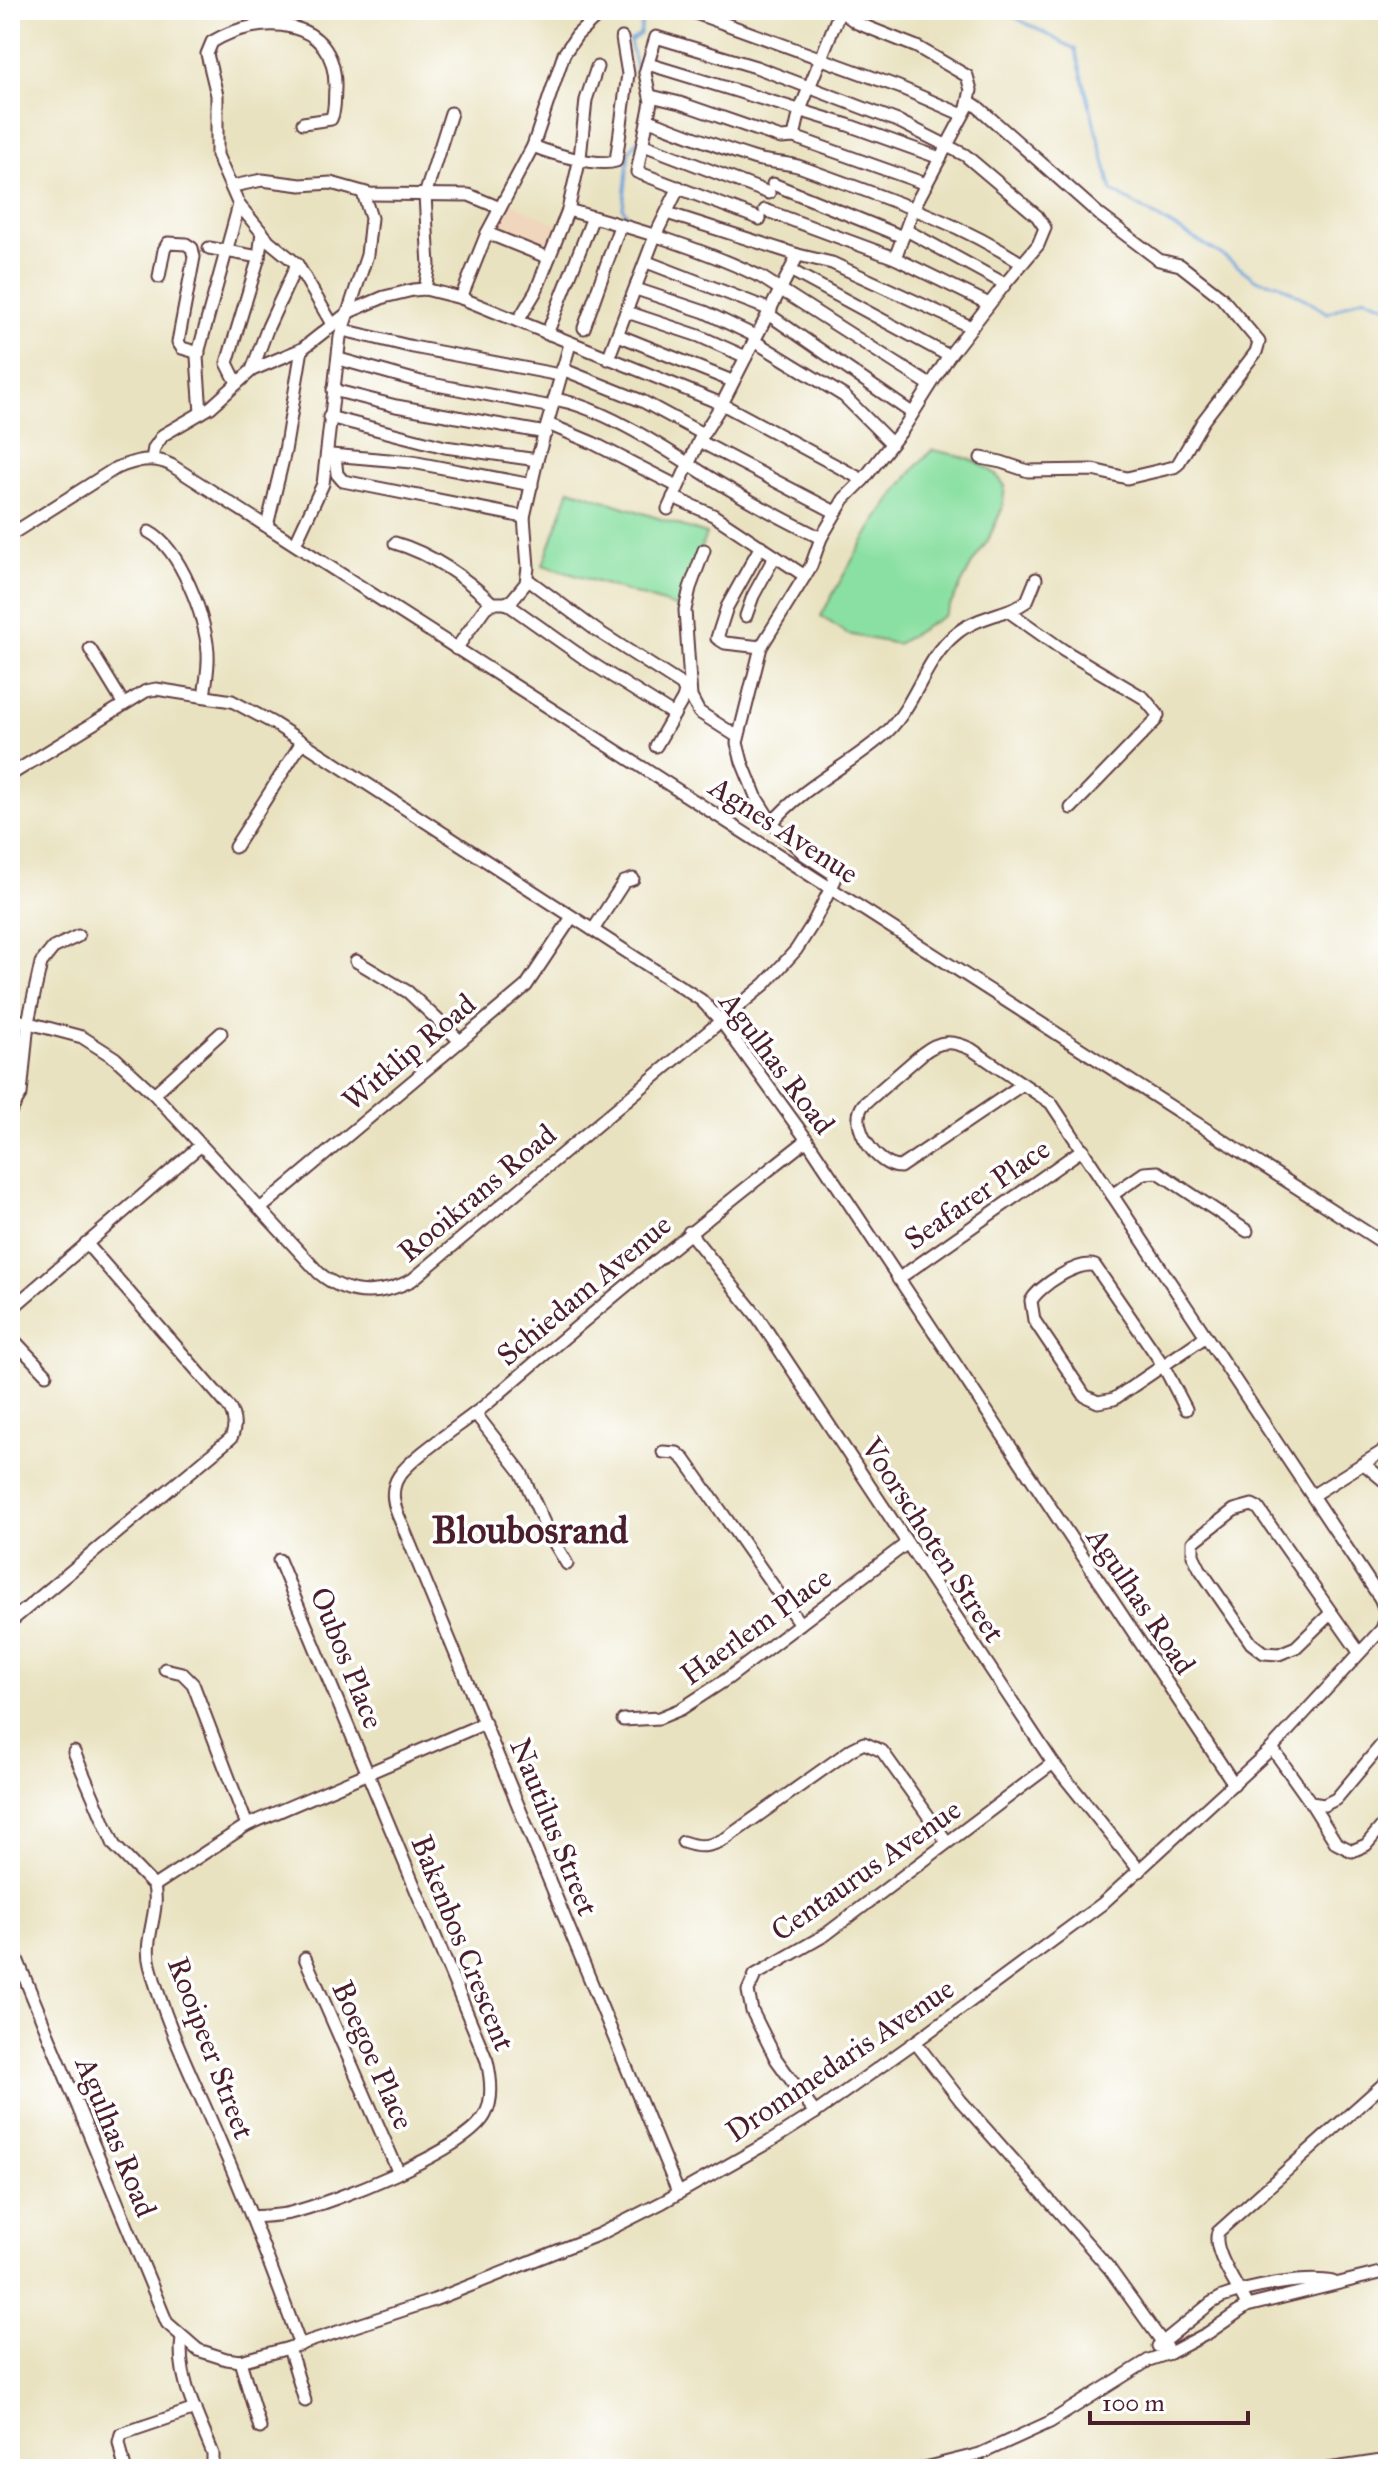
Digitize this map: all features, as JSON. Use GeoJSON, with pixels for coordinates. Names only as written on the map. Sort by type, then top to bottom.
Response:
{"type":"FeatureCollection","features":[{"type":"Feature","properties":{"kind":"street"},"geometry":{"type":"LineString","coordinates":[[687,10],[899,87],[963,115]]}},
{"type":"Feature","properties":{"kind":"street"},"geometry":{"type":"LineString","coordinates":[[794,137],[800,110],[840,11],[857,23],[917,47],[967,76],[971,84],[969,101],[914,207],[895,258]]}},
{"type":"Feature","properties":{"kind":"street"},"geometry":{"type":"LineString","coordinates":[[461,298],[487,233],[533,146],[564,54],[577,35],[594,19],[594,14]]}},
{"type":"Feature","properties":{"kind":"street"},"geometry":{"type":"LineString","coordinates":[[303,123],[329,119],[334,112],[332,65],[314,37],[294,27],[270,24],[240,30],[212,42],[207,54],[217,95],[217,155],[239,205],[262,232],[297,264],[337,327],[339,359],[329,417],[331,455],[337,474],[343,481],[524,517]]}},
{"type":"Feature","properties":{"kind":"street"},"geometry":{"type":"LineString","coordinates":[[831,889],[835,880],[832,873],[805,855],[772,823],[757,799],[738,751],[738,737],[761,647],[805,576],[835,512],[891,443],[949,356],[1042,239],[1045,228],[973,161],[947,144],[809,86],[656,37],[644,77],[651,96],[637,172],[895,258],[989,304]]}},
{"type":"Feature","properties":{"kind":"street"},"geometry":{"type":"LineString","coordinates":[[533,146],[555,155],[610,163],[618,159],[628,74],[622,38]]}},
{"type":"Feature","properties":{"kind":"street"},"geometry":{"type":"LineString","coordinates":[[648,64],[800,110],[940,158]]}},
{"type":"Feature","properties":{"kind":"street"},"geometry":{"type":"LineString","coordinates":[[518,321],[533,298],[568,210],[580,158],[586,100],[597,67]]}},
{"type":"Feature","properties":{"kind":"street"},"geometry":{"type":"LineString","coordinates":[[651,96],[781,138],[794,137],[926,184]]}},
{"type":"Feature","properties":{"kind":"street"},"geometry":{"type":"LineString","coordinates":[[969,101],[1101,216],[1156,258],[1180,265],[1221,297],[1259,342],[1256,352],[1203,421],[1174,467],[1127,478],[1093,470],[1028,471],[981,458]]}},
{"type":"Feature","properties":{"kind":"street"},"geometry":{"type":"LineString","coordinates":[[425,289],[429,276],[425,195],[451,113]]}},
{"type":"Feature","properties":{"kind":"street"},"geometry":{"type":"LineString","coordinates":[[649,120],[750,158],[799,166],[914,207],[1021,263]]}},
{"type":"Feature","properties":{"kind":"street"},"geometry":{"type":"LineString","coordinates":[[644,145],[905,234],[1005,284]]}},
{"type":"Feature","properties":{"kind":"street"},"geometry":{"type":"LineString","coordinates":[[748,239],[762,214],[778,165]]}},
{"type":"Feature","properties":{"kind":"street"},"geometry":{"type":"LineString","coordinates":[[233,186],[262,180],[301,185],[331,183],[363,193],[469,195],[500,208]]}},
{"type":"Feature","properties":{"kind":"street"},"geometry":{"type":"LineString","coordinates":[[608,359],[655,236],[679,187]]}},
{"type":"Feature","properties":{"kind":"street"},"geometry":{"type":"LineString","coordinates":[[10,535],[116,468],[152,459],[154,448],[163,435],[221,399],[252,370],[302,349],[337,327],[349,312],[364,269],[370,211],[363,193]]}},
{"type":"Feature","properties":{"kind":"street"},"geometry":{"type":"LineString","coordinates":[[201,413],[197,369],[199,353],[239,205]]}},
{"type":"Feature","properties":{"kind":"street"},"geometry":{"type":"LineString","coordinates":[[568,210],[735,264],[761,277],[930,385]]}},
{"type":"Feature","properties":{"kind":"street"},"geometry":{"type":"LineString","coordinates":[[667,213],[832,263],[971,327]]}},
{"type":"Feature","properties":{"kind":"street"},"geometry":{"type":"LineString","coordinates":[[547,334],[593,217]]}},
{"type":"Feature","properties":{"kind":"street"},"geometry":{"type":"LineString","coordinates":[[584,328],[620,226]]}},
{"type":"Feature","properties":{"kind":"street"},"geometry":{"type":"LineString","coordinates":[[237,383],[229,371],[227,358],[259,257],[262,232]]}},
{"type":"Feature","properties":{"kind":"street"},"geometry":{"type":"LineString","coordinates":[[487,233],[549,258]]}},
{"type":"Feature","properties":{"kind":"street"},"geometry":{"type":"LineString","coordinates":[[159,277],[168,243],[186,244],[192,248],[194,257],[178,342],[182,348],[199,353]]}},
{"type":"Feature","properties":{"kind":"street"},"geometry":{"type":"LineString","coordinates":[[209,248],[259,257]]}},
{"type":"Feature","properties":{"kind":"street"},"geometry":{"type":"LineString","coordinates":[[673,497],[798,255]]}},
{"type":"Feature","properties":{"kind":"street"},"geometry":{"type":"LineString","coordinates":[[647,262],[769,312],[912,413]]}},
{"type":"Feature","properties":{"kind":"street"},"geometry":{"type":"LineString","coordinates":[[252,370],[297,264]]}},
{"type":"Feature","properties":{"kind":"street"},"geometry":{"type":"LineString","coordinates":[[792,271],[949,356]]}},
{"type":"Feature","properties":{"kind":"street"},"geometry":{"type":"LineString","coordinates":[[349,312],[384,297],[425,289],[461,298],[722,404],[863,480]]}},
{"type":"Feature","properties":{"kind":"street"},"geometry":{"type":"LineString","coordinates":[[636,289],[705,312],[755,338],[844,396],[891,443]]}},
{"type":"Feature","properties":{"kind":"street"},"geometry":{"type":"LineString","coordinates":[[627,312],[699,336],[746,357]]}},
{"type":"Feature","properties":{"kind":"street"},"geometry":{"type":"LineString","coordinates":[[337,327],[413,347],[561,372],[642,401],[701,438],[835,512]]}},
{"type":"Feature","properties":{"kind":"street"},"geometry":{"type":"LineString","coordinates":[[618,335],[732,381]]}},
{"type":"Feature","properties":{"kind":"street"},"geometry":{"type":"LineString","coordinates":[[506,603],[520,591],[527,579],[524,517],[570,344]]}},
{"type":"Feature","properties":{"kind":"street"},"geometry":{"type":"LineString","coordinates":[[267,526],[285,451],[302,349]]}},
{"type":"Feature","properties":{"kind":"street"},"geometry":{"type":"LineString","coordinates":[[339,359],[421,382],[581,406],[666,448],[771,513],[821,538]]}},
{"type":"Feature","properties":{"kind":"street"},"geometry":{"type":"LineString","coordinates":[[333,390],[396,406],[547,428],[593,443],[673,497],[713,515],[805,576]]}},
{"type":"Feature","properties":{"kind":"street"},"geometry":{"type":"LineString","coordinates":[[329,417],[445,447],[537,460]]}},
{"type":"Feature","properties":{"kind":"street"},"geometry":{"type":"LineString","coordinates":[[331,455],[412,462],[532,485]]}},
{"type":"Feature","properties":{"kind":"street"},"geometry":{"type":"LineString","coordinates":[[295,544],[323,484],[331,455]]}},
{"type":"Feature","properties":{"kind":"street","name":"Agnes Avenue"},"geometry":{"type":"LineString","coordinates":[[152,459],[171,465],[267,526],[1388,1246]]}},
{"type":"Feature","properties":{"kind":"street"},"geometry":{"type":"LineString","coordinates":[[149,532],[162,540],[171,553],[202,618],[208,656],[204,696]]}},
{"type":"Feature","properties":{"kind":"street"},"geometry":{"type":"LineString","coordinates":[[395,543],[461,578],[492,603],[506,603],[588,661],[674,715]]}},
{"type":"Feature","properties":{"kind":"street"},"geometry":{"type":"LineString","coordinates":[[761,546],[727,607],[717,640],[761,647]]}},
{"type":"Feature","properties":{"kind":"street"},"geometry":{"type":"LineString","coordinates":[[704,550],[685,610],[691,697],[699,712],[738,737]]}},
{"type":"Feature","properties":{"kind":"street"},"geometry":{"type":"LineString","coordinates":[[746,616],[753,596],[775,556]]}},
{"type":"Feature","properties":{"kind":"street"},"geometry":{"type":"LineString","coordinates":[[527,579],[596,630],[682,685],[684,695],[656,746]]}},
{"type":"Feature","properties":{"kind":"street"},"geometry":{"type":"LineString","coordinates":[[772,823],[788,804],[856,757],[897,722],[915,695],[932,660],[959,630],[1027,601],[1036,579]]}},
{"type":"Feature","properties":{"kind":"street"},"geometry":{"type":"LineString","coordinates":[[456,649],[479,615],[492,603]]}},
{"type":"Feature","properties":{"kind":"street"},"geometry":{"type":"LineString","coordinates":[[1008,611],[1063,650],[1144,698],[1158,715],[1071,808]]}},
{"type":"Feature","properties":{"kind":"street"},"geometry":{"type":"LineString","coordinates":[[90,649],[123,703]]}},
{"type":"Feature","properties":{"kind":"street","name":"Agulhas Road"},"geometry":{"type":"LineString","coordinates":[[10,775],[146,691],[156,689],[241,704],[689,991],[721,1021],[807,1140],[1234,1784]]}},
{"type":"Feature","properties":{"kind":"street"},"geometry":{"type":"LineString","coordinates":[[235,847],[302,742]]}},
{"type":"Feature","properties":{"kind":"street"},"geometry":{"type":"LineString","coordinates":[[593,930],[624,882],[633,879]]}},
{"type":"Feature","properties":{"kind":"street","name":"Rooikrans Road"},"geometry":{"type":"LineString","coordinates":[[10,1018],[92,1041],[154,1094],[319,1273],[355,1292],[381,1292],[412,1280],[785,964],[812,925],[831,889]]}},
{"type":"Feature","properties":{"kind":"street","name":"Witklip Road"},"geometry":{"type":"LineString","coordinates":[[260,1209],[526,986],[572,917]]}},
{"type":"Feature","properties":{"kind":"street"},"geometry":{"type":"LineString","coordinates":[[10,1112],[21,1094],[28,1022],[41,963],[53,948],[78,936]]}},
{"type":"Feature","properties":{"kind":"street"},"geometry":{"type":"LineString","coordinates":[[356,961],[408,992],[459,1040]]}},
{"type":"Feature","properties":{"kind":"street"},"geometry":{"type":"LineString","coordinates":[[154,1094],[221,1033]]}},
{"type":"Feature","properties":{"kind":"street"},"geometry":{"type":"LineString","coordinates":[[1023,1084],[900,1167],[886,1165],[859,1125],[858,1112],[863,1105],[923,1053],[939,1043],[953,1041],[971,1049],[1023,1084],[1057,1109],[1205,1337],[1313,1495],[1388,1448]]}},
{"type":"Feature","properties":{"kind":"street","name":"Schiedam Avenue"},"geometry":{"type":"LineString","coordinates":[[397,1480],[412,1463],[689,1232],[807,1140]]}},
{"type":"Feature","properties":{"kind":"street"},"geometry":{"type":"LineString","coordinates":[[10,1310],[201,1145]]}},
{"type":"Feature","properties":{"kind":"street","name":"Seafarer Place"},"geometry":{"type":"LineString","coordinates":[[898,1279],[1083,1149]]}},
{"type":"Feature","properties":{"kind":"street"},"geometry":{"type":"LineString","coordinates":[[1112,1195],[1144,1173],[1158,1172],[1247,1231]]}},
{"type":"Feature","properties":{"kind":"street","name":"Voorschoten Street"},"geometry":{"type":"LineString","coordinates":[[689,1232],[757,1316],[1053,1763],[1140,1871]]}},
{"type":"Feature","properties":{"kind":"street"},"geometry":{"type":"LineString","coordinates":[[10,1622],[199,1466],[234,1432],[235,1420],[228,1406],[86,1243]]}},
{"type":"Feature","properties":{"kind":"street"},"geometry":{"type":"LineString","coordinates":[[1186,1409],[1163,1365],[1095,1266],[1086,1263],[1079,1265],[1034,1296],[1031,1307],[1034,1320],[1090,1401],[1114,1399],[1163,1365],[1205,1337]]}},
{"type":"Feature","properties":{"kind":"street"},"geometry":{"type":"LineString","coordinates":[[10,1336],[46,1374]]}},
{"type":"Feature","properties":{"kind":"street"},"geometry":{"type":"LineString","coordinates":[[475,1413],[521,1472],[549,1534],[567,1564]]}},
{"type":"Feature","properties":{"kind":"street"},"geometry":{"type":"LineString","coordinates":[[663,1452],[677,1453],[685,1460],[800,1624]]}},
{"type":"Feature","properties":{"kind":"street"},"geometry":{"type":"LineString","coordinates":[[1364,1464],[1388,1484]]}},
{"type":"Feature","properties":{"kind":"street","name":"Nautilus Street"},"geometry":{"type":"LineString","coordinates":[[397,1480],[393,1492],[396,1511],[678,2192]]}},
{"type":"Feature","properties":{"kind":"street","name":"Drommedaris Avenue"},"geometry":{"type":"LineString","coordinates":[[240,2361],[294,2347],[434,2300],[570,2247],[641,2214],[815,2113],[1066,1933],[1140,1871],[1272,1748],[1385,1624],[1386,1609],[1313,1495]]}},
{"type":"Feature","properties":{"kind":"street"},"geometry":{"type":"LineString","coordinates":[[1330,1614],[1296,1647],[1279,1654],[1264,1653],[1251,1643],[1200,1569],[1193,1555],[1193,1542],[1234,1510],[1252,1505],[1258,1508],[1359,1652]]}},
{"type":"Feature","properties":{"kind":"street","name":"Haerlem Place"},"geometry":{"type":"LineString","coordinates":[[623,1720],[647,1720],[672,1715],[906,1544]]}},
{"type":"Feature","properties":{"kind":"street","name":"Oubos Place"},"geometry":{"type":"LineString","coordinates":[[279,1560],[369,1774]]}},
{"type":"Feature","properties":{"kind":"street"},"geometry":{"type":"LineString","coordinates":[[165,1669],[182,1673],[193,1684],[247,1825]]}},
{"type":"Feature","properties":{"kind":"street"},"geometry":{"type":"LineString","coordinates":[[74,1752],[114,1845],[154,1886],[247,1825],[485,1723]]}},
{"type":"Feature","properties":{"kind":"street"},"geometry":{"type":"LineString","coordinates":[[1311,1803],[1324,1805],[1336,1799],[1388,1737]]}},
{"type":"Feature","properties":{"kind":"street"},"geometry":{"type":"LineString","coordinates":[[683,1842],[708,1847],[725,1839],[864,1743],[882,1751],[947,1842]]}},
{"type":"Feature","properties":{"kind":"street"},"geometry":{"type":"LineString","coordinates":[[1272,1748],[1336,1843],[1352,1851],[1366,1845],[1388,1819]]}},
{"type":"Feature","properties":{"kind":"street","name":"Centaurus Avenue"},"geometry":{"type":"LineString","coordinates":[[815,2113],[768,2046],[748,1999],[751,1982],[765,1968],[825,1935],[1053,1763]]}},
{"type":"Feature","properties":{"kind":"street","name":"Bakenbos Crescent"},"geometry":{"type":"LineString","coordinates":[[253,2217],[289,2213],[319,2204],[398,2171],[435,2154],[471,2132],[486,2114],[491,2084],[487,2061],[369,1774]]}},
{"type":"Feature","properties":{"kind":"street","name":"Rooipeer Street"},"geometry":{"type":"LineString","coordinates":[[154,1886],[155,1914],[148,1953],[154,1980],[253,2217],[294,2347],[305,2401]]}},
{"type":"Feature","properties":{"kind":"street","name":"Agulhas Road"},"geometry":{"type":"LineString","coordinates":[[10,1942],[165,2319],[185,2340]]}},
{"type":"Feature","properties":{"kind":"street","name":"Boegoe Place"},"geometry":{"type":"LineString","coordinates":[[305,1958],[398,2171]]}},
{"type":"Feature","properties":{"kind":"street"},"geometry":{"type":"LineString","coordinates":[[915,2042],[961,2101],[1109,2268],[1170,2353]]}},
{"type":"Feature","properties":{"kind":"street"},"geometry":{"type":"LineString","coordinates":[[1247,2306],[1218,2251],[1215,2239],[1218,2232],[1388,2080]]}},
{"type":"Feature","properties":{"kind":"street"},"geometry":{"type":"LineString","coordinates":[[920,2469],[980,2454],[1020,2436],[1086,2402],[1149,2360],[1208,2333],[1247,2306],[1388,2271]]}},
{"type":"Feature","properties":{"kind":"street"},"geometry":{"type":"LineString","coordinates":[[1149,2360],[1162,2341],[1211,2303],[1241,2292],[1302,2279],[1335,2282]]}},
{"type":"Feature","properties":{"kind":"street"},"geometry":{"type":"LineString","coordinates":[[208,2469],[213,2464],[213,2454],[180,2358],[185,2340],[212,2355],[240,2361],[260,2428]]}},
{"type":"Feature","properties":{"kind":"street"},"geometry":{"type":"LineString","coordinates":[[125,2469],[119,2446],[121,2434],[195,2409]]}},
{"type":"Feature","properties":{"kind":"street"},"geometry":{"type":"LineString","coordinates":[[1335,2469],[1388,2460]]}},
{"type":"Feature","properties":{"kind":"shaded area"},"geometry":{"type":"Polygon","coordinates":[[[509,202],[559,225],[547,253],[496,230],[509,202]]]}},
{"type":"Feature","properties":{"kind":"green space"},"geometry":{"type":"Polygon","coordinates":[[[932,450],[982,465],[1005,486],[1002,509],[988,540],[945,615],[897,644],[847,634],[821,616],[885,508],[932,450]]]}},
{"type":"Feature","properties":{"kind":"green space"},"geometry":{"type":"Polygon","coordinates":[[[570,489],[706,534],[679,608],[543,565],[570,489]]]}},
{"type":"Feature","properties":{"kind":"waterway"},"geometry":{"type":"LineString","coordinates":[[644,10],[640,34],[630,41],[645,107]]}},
{"type":"Feature","properties":{"kind":"waterway"},"geometry":{"type":"LineString","coordinates":[[1001,10],[1075,49],[1112,191],[1224,256],[1256,280],[1279,284],[1328,313],[1364,297],[1388,306]]}},
{"type":"Feature","properties":{"kind":"waterway"},"geometry":{"type":"LineString","coordinates":[[630,220],[623,208],[629,152],[640,137]]}},
{"type":"Feature","properties":{"kind":"district","name":"Bloubosrand"},"geometry":{"type":"Point","coordinates":[530,1530]}}]}
